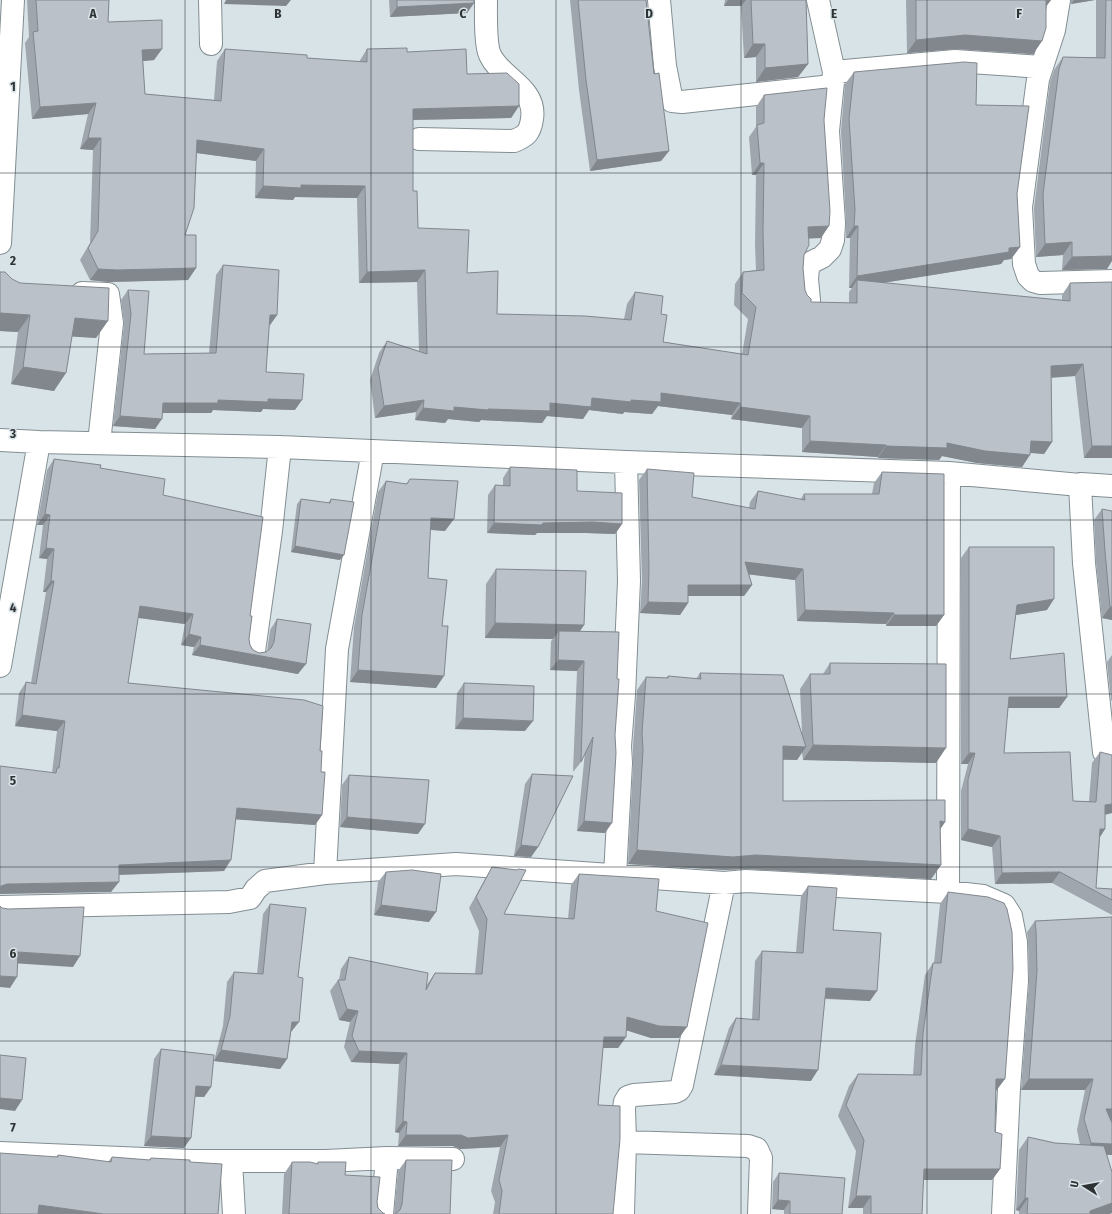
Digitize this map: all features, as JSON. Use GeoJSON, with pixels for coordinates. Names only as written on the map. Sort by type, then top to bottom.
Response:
{"type":"FeatureCollection","features":[{"type":"Feature","properties":{"kind":"street"},"geometry":{"type":"LineString","coordinates":[[0,243],[13,0]]}},
{"type":"Feature","properties":{"kind":"street"},"geometry":{"type":"LineString","coordinates":[[210,0],[212,44]]}},
{"type":"Feature","properties":{"kind":"street"},"geometry":{"type":"LineString","coordinates":[[419,139],[514,141],[526,135],[531,126],[533,116],[529,98],[519,86],[496,65],[489,54],[486,0]]}},
{"type":"Feature","properties":{"kind":"street"},"geometry":{"type":"LineString","coordinates":[[659,0],[665,66],[672,101],[682,102],[955,61],[1042,67]]}},
{"type":"Feature","properties":{"kind":"street"},"geometry":{"type":"LineString","coordinates":[[809,300],[807,279],[808,268],[812,262],[822,257],[830,249],[834,223],[828,131],[833,79],[818,0]]}},
{"type":"Feature","properties":{"kind":"street"},"geometry":{"type":"LineString","coordinates":[[1059,0],[1054,30],[1038,79],[1021,207],[1024,264],[1028,276],[1033,281],[1040,283],[1112,281]]}},
{"type":"Feature","properties":{"kind":"street"},"geometry":{"type":"LineString","coordinates":[[62,292],[108,294],[112,323],[99,443]]}},
{"type":"Feature","properties":{"kind":"street"},"geometry":{"type":"LineString","coordinates":[[0,440],[280,447],[626,462],[949,473],[1080,485],[1112,486]]}},
{"type":"Feature","properties":{"kind":"street"},"geometry":{"type":"LineString","coordinates":[[0,666],[39,442]]}},
{"type":"Feature","properties":{"kind":"street"},"geometry":{"type":"LineString","coordinates":[[254,651],[271,532],[280,447]]}},
{"type":"Feature","properties":{"kind":"street"},"geometry":{"type":"LineString","coordinates":[[325,874],[337,649],[373,451]]}},
{"type":"Feature","properties":{"kind":"street"},"geometry":{"type":"LineString","coordinates":[[615,876],[629,581],[626,462]]}},
{"type":"Feature","properties":{"kind":"street"},"geometry":{"type":"LineString","coordinates":[[948,892],[949,473]]}},
{"type":"Feature","properties":{"kind":"street"},"geometry":{"type":"LineString","coordinates":[[1080,485],[1084,563],[1104,752]]}},
{"type":"Feature","properties":{"kind":"street"},"geometry":{"type":"LineString","coordinates":[[0,907],[230,902],[250,898],[256,889],[265,881],[325,874],[456,864],[724,883],[746,881],[770,882],[948,892],[983,896],[1004,905],[1011,916],[1016,942],[1017,981],[1009,1088],[1003,1214]]}},
{"type":"Feature","properties":{"kind":"street"},"geometry":{"type":"LineString","coordinates":[[623,1214],[625,1102],[628,1097],[634,1095],[675,1092],[679,1090],[682,1085],[724,883]]}},
{"type":"Feature","properties":{"kind":"street"},"geometry":{"type":"LineString","coordinates":[[625,1142],[748,1146],[757,1149],[761,1158],[760,1214]]}},
{"type":"Feature","properties":{"kind":"street"},"geometry":{"type":"LineString","coordinates":[[0,1153],[193,1161],[326,1161],[386,1158],[453,1159]]}},
{"type":"Feature","properties":{"kind":"street"},"geometry":{"type":"LineString","coordinates":[[382,1214],[386,1158]]}},
{"type":"Feature","properties":{"kind":"street"},"geometry":{"type":"LineString","coordinates":[[231,1161],[234,1214]]}},
{"type":"Feature","properties":{"kind":"building"},"geometry":{"type":"Polygon","coordinates":[[[36,0],[109,0],[108,22],[162,20],[162,49],[142,50],[145,94],[221,101],[225,49],[307,55],[307,58],[367,62],[367,49],[407,48],[407,52],[466,49],[467,74],[507,73],[519,84],[519,106],[413,109],[413,191],[417,191],[418,228],[469,230],[467,273],[498,271],[497,314],[585,316],[631,320],[635,292],[663,296],[661,314],[667,315],[663,342],[748,355],[756,307],[742,293],[743,272],[764,270],[764,163],[760,163],[757,125],[764,123],[764,95],[827,88],[824,120],[830,211],[829,226],[808,227],[809,245],[804,255],[803,268],[805,290],[811,299],[811,302],[857,303],[857,280],[1070,301],[1070,283],[1112,282],[1112,446],[1092,446],[1083,364],[1051,366],[1052,442],[1031,441],[1030,455],[985,451],[947,443],[947,448],[810,441],[810,416],[740,407],[740,403],[661,393],[661,402],[631,400],[631,402],[592,398],[591,407],[550,403],[550,411],[488,410],[454,407],[454,411],[423,408],[424,400],[384,406],[378,368],[387,341],[427,354],[425,270],[367,272],[365,186],[301,185],[301,188],[263,186],[264,149],[197,140],[194,208],[185,235],[196,235],[196,268],[98,269],[88,248],[98,231],[101,138],[88,138],[96,103],[40,107],[33,32],[38,31],[36,0]]]}},
{"type":"Feature","properties":{"kind":"building"},"geometry":{"type":"Polygon","coordinates":[[[397,0],[474,0],[474,3],[397,7],[397,0]]]}},
{"type":"Feature","properties":{"kind":"building"},"geometry":{"type":"Polygon","coordinates":[[[578,0],[646,0],[654,74],[659,73],[669,151],[597,160],[586,80],[578,0]]]}},
{"type":"Feature","properties":{"kind":"building"},"geometry":{"type":"Polygon","coordinates":[[[751,0],[806,0],[808,64],[765,68],[765,44],[753,44],[751,0]]]}},
{"type":"Feature","properties":{"kind":"building"},"geometry":{"type":"Polygon","coordinates":[[[916,0],[1046,0],[1046,28],[1042,41],[965,35],[916,40],[916,0]]]}},
{"type":"Feature","properties":{"kind":"building"},"geometry":{"type":"Polygon","coordinates":[[[1106,0],[1112,0],[1112,256],[1072,257],[1072,242],[1045,244],[1043,194],[1059,69],[1063,57],[1105,58],[1106,0]]]}},
{"type":"Feature","properties":{"kind":"building"},"geometry":{"type":"Polygon","coordinates":[[[964,62],[977,63],[976,105],[1029,106],[1017,194],[1020,247],[1009,248],[1009,252],[857,276],[858,226],[854,226],[855,210],[849,119],[854,72],[964,62]]]}},
{"type":"Feature","properties":{"kind":"building"},"geometry":{"type":"Polygon","coordinates":[[[223,265],[279,270],[277,315],[270,315],[266,372],[304,374],[302,400],[268,399],[268,402],[218,400],[218,403],[163,403],[162,419],[120,416],[131,314],[128,290],[149,291],[144,354],[216,353],[223,265]]]}},
{"type":"Feature","properties":{"kind":"building"},"geometry":{"type":"Polygon","coordinates":[[[0,272],[5,272],[12,279],[20,283],[109,288],[108,321],[75,318],[66,373],[23,367],[30,315],[0,313],[0,272]]]}},
{"type":"Feature","properties":{"kind":"building"},"geometry":{"type":"Polygon","coordinates":[[[54,459],[101,465],[100,468],[165,479],[163,495],[263,517],[250,616],[252,616],[249,639],[250,645],[253,650],[259,653],[266,652],[271,648],[274,642],[277,619],[311,624],[306,664],[200,645],[201,637],[189,634],[193,614],[140,606],[128,683],[304,700],[323,706],[320,751],[322,751],[321,772],[325,772],[322,815],[237,808],[231,860],[119,865],[119,882],[7,884],[0,887],[0,766],[56,773],[57,768],[59,768],[65,721],[22,715],[26,682],[36,684],[54,581],[51,581],[54,549],[46,548],[50,515],[45,514],[54,459]]]}},
{"type":"Feature","properties":{"kind":"building"},"geometry":{"type":"Polygon","coordinates":[[[510,467],[577,470],[577,491],[622,493],[622,524],[593,522],[543,523],[542,525],[494,523],[495,485],[510,486],[510,467]]]}},
{"type":"Feature","properties":{"kind":"building"},"geometry":{"type":"Polygon","coordinates":[[[647,469],[694,473],[692,497],[755,509],[758,491],[805,500],[804,494],[879,494],[882,472],[944,474],[944,615],[894,615],[894,613],[805,610],[803,569],[745,562],[752,585],[688,585],[688,603],[648,602],[649,570],[647,469]]]}},
{"type":"Feature","properties":{"kind":"building"},"geometry":{"type":"Polygon","coordinates":[[[410,479],[458,481],[454,519],[431,518],[428,578],[447,580],[442,626],[448,626],[444,676],[358,670],[362,615],[386,481],[407,484],[410,479]]]}},
{"type":"Feature","properties":{"kind":"building"},"geometry":{"type":"Polygon","coordinates":[[[301,499],[330,503],[331,499],[354,502],[344,555],[295,546],[301,499]]]}},
{"type":"Feature","properties":{"kind":"building"},"geometry":{"type":"Polygon","coordinates":[[[1102,509],[1112,511],[1112,607],[1110,607],[1102,509]]]}},
{"type":"Feature","properties":{"kind":"building"},"geometry":{"type":"Polygon","coordinates":[[[969,547],[1054,547],[1054,599],[1017,605],[1010,659],[1064,653],[1067,697],[1009,697],[1004,753],[1070,752],[1073,801],[1096,802],[1100,752],[1112,755],[1112,804],[1105,805],[1105,829],[1100,829],[1096,888],[1112,889],[1112,900],[1060,872],[1002,873],[1000,836],[968,829],[968,780],[975,753],[969,753],[969,547]]]}},
{"type":"Feature","properties":{"kind":"building"},"geometry":{"type":"Polygon","coordinates":[[[496,569],[586,571],[584,625],[495,623],[496,569]]]}},
{"type":"Feature","properties":{"kind":"building"},"geometry":{"type":"Polygon","coordinates":[[[559,631],[619,632],[617,679],[619,679],[615,735],[616,753],[612,823],[584,821],[593,737],[581,762],[584,661],[558,660],[559,631]]]}},
{"type":"Feature","properties":{"kind":"building"},"geometry":{"type":"Polygon","coordinates":[[[830,663],[946,664],[946,748],[813,745],[810,674],[830,674],[830,663]]]}},
{"type":"Feature","properties":{"kind":"building"},"geometry":{"type":"Polygon","coordinates":[[[700,673],[783,675],[806,747],[783,746],[783,801],[945,800],[945,822],[940,821],[941,865],[756,855],[733,857],[637,850],[646,677],[668,678],[668,676],[701,679],[700,673]]]}},
{"type":"Feature","properties":{"kind":"building"},"geometry":{"type":"Polygon","coordinates":[[[464,683],[534,686],[533,721],[463,718],[464,683]]]}},
{"type":"Feature","properties":{"kind":"building"},"geometry":{"type":"Polygon","coordinates":[[[532,774],[573,776],[538,847],[521,845],[532,774]]]}},
{"type":"Feature","properties":{"kind":"building"},"geometry":{"type":"Polygon","coordinates":[[[349,775],[429,780],[425,824],[347,817],[349,775]]]}},
{"type":"Feature","properties":{"kind":"building"},"geometry":{"type":"Polygon","coordinates":[[[492,867],[526,870],[504,914],[574,919],[579,874],[659,879],[656,911],[708,923],[687,1027],[659,1026],[627,1017],[626,1037],[604,1037],[598,1105],[620,1106],[620,1139],[613,1214],[499,1214],[502,1191],[499,1180],[508,1135],[468,1138],[461,1135],[406,1135],[407,1122],[403,1121],[407,1053],[359,1051],[352,1036],[358,1011],[347,1009],[338,980],[345,980],[349,957],[428,973],[426,990],[435,973],[482,974],[487,919],[476,897],[492,867]]]}},
{"type":"Feature","properties":{"kind":"building"},"geometry":{"type":"Polygon","coordinates":[[[412,870],[441,874],[436,912],[381,905],[386,872],[412,870]]]}},
{"type":"Feature","properties":{"kind":"building"},"geometry":{"type":"Polygon","coordinates":[[[808,886],[837,888],[833,930],[881,933],[877,991],[826,988],[818,1070],[721,1065],[736,1018],[759,1020],[762,951],[803,953],[808,886]]]}},
{"type":"Feature","properties":{"kind":"building"},"geometry":{"type":"Polygon","coordinates":[[[948,892],[988,897],[1004,903],[1007,909],[1012,932],[1013,969],[1005,1079],[996,1079],[995,1132],[1002,1134],[1000,1169],[924,1169],[922,1214],[871,1214],[871,1196],[856,1196],[864,1140],[846,1105],[858,1074],[921,1075],[923,1033],[933,963],[941,963],[948,892]]]}},
{"type":"Feature","properties":{"kind":"building"},"geometry":{"type":"Polygon","coordinates":[[[270,904],[306,908],[298,977],[303,978],[299,1022],[292,1022],[287,1059],[221,1050],[230,1016],[234,972],[263,974],[270,904]]]}},
{"type":"Feature","properties":{"kind":"building"},"geometry":{"type":"Polygon","coordinates":[[[0,906],[8,909],[84,907],[80,956],[18,952],[17,977],[0,976],[0,906]]]}},
{"type":"Feature","properties":{"kind":"building"},"geometry":{"type":"Polygon","coordinates":[[[1112,917],[1112,1109],[1106,1109],[1112,1123],[1112,1144],[1091,1143],[1084,1119],[1093,1079],[1029,1079],[1037,971],[1035,921],[1112,917]]]}},
{"type":"Feature","properties":{"kind":"building"},"geometry":{"type":"Polygon","coordinates":[[[161,1049],[214,1055],[211,1087],[196,1086],[191,1138],[151,1136],[161,1049]]]}},
{"type":"Feature","properties":{"kind":"building"},"geometry":{"type":"Polygon","coordinates":[[[0,1055],[26,1058],[22,1100],[0,1098],[0,1055]]]}},
{"type":"Feature","properties":{"kind":"building"},"geometry":{"type":"Polygon","coordinates":[[[1028,1137],[1055,1143],[1104,1146],[1112,1172],[1112,1203],[1090,1211],[1090,1214],[1027,1214],[1028,1198],[1025,1198],[1028,1137]]]}},
{"type":"Feature","properties":{"kind":"building"},"geometry":{"type":"Polygon","coordinates":[[[0,1153],[58,1157],[58,1155],[111,1162],[112,1157],[150,1160],[151,1158],[190,1160],[190,1162],[222,1164],[218,1214],[104,1214],[39,1205],[38,1214],[0,1214],[0,1153]]]}},
{"type":"Feature","properties":{"kind":"building"},"geometry":{"type":"Polygon","coordinates":[[[406,1160],[452,1160],[450,1214],[395,1214],[400,1210],[402,1204],[406,1160]]]}},
{"type":"Feature","properties":{"kind":"building"},"geometry":{"type":"Polygon","coordinates":[[[292,1162],[310,1162],[318,1164],[318,1162],[346,1162],[345,1175],[380,1177],[377,1202],[378,1208],[385,1214],[289,1214],[292,1162]]]}},
{"type":"Feature","properties":{"kind":"building"},"geometry":{"type":"Polygon","coordinates":[[[779,1173],[845,1178],[842,1214],[790,1214],[790,1201],[778,1200],[779,1173]]]}}]}
